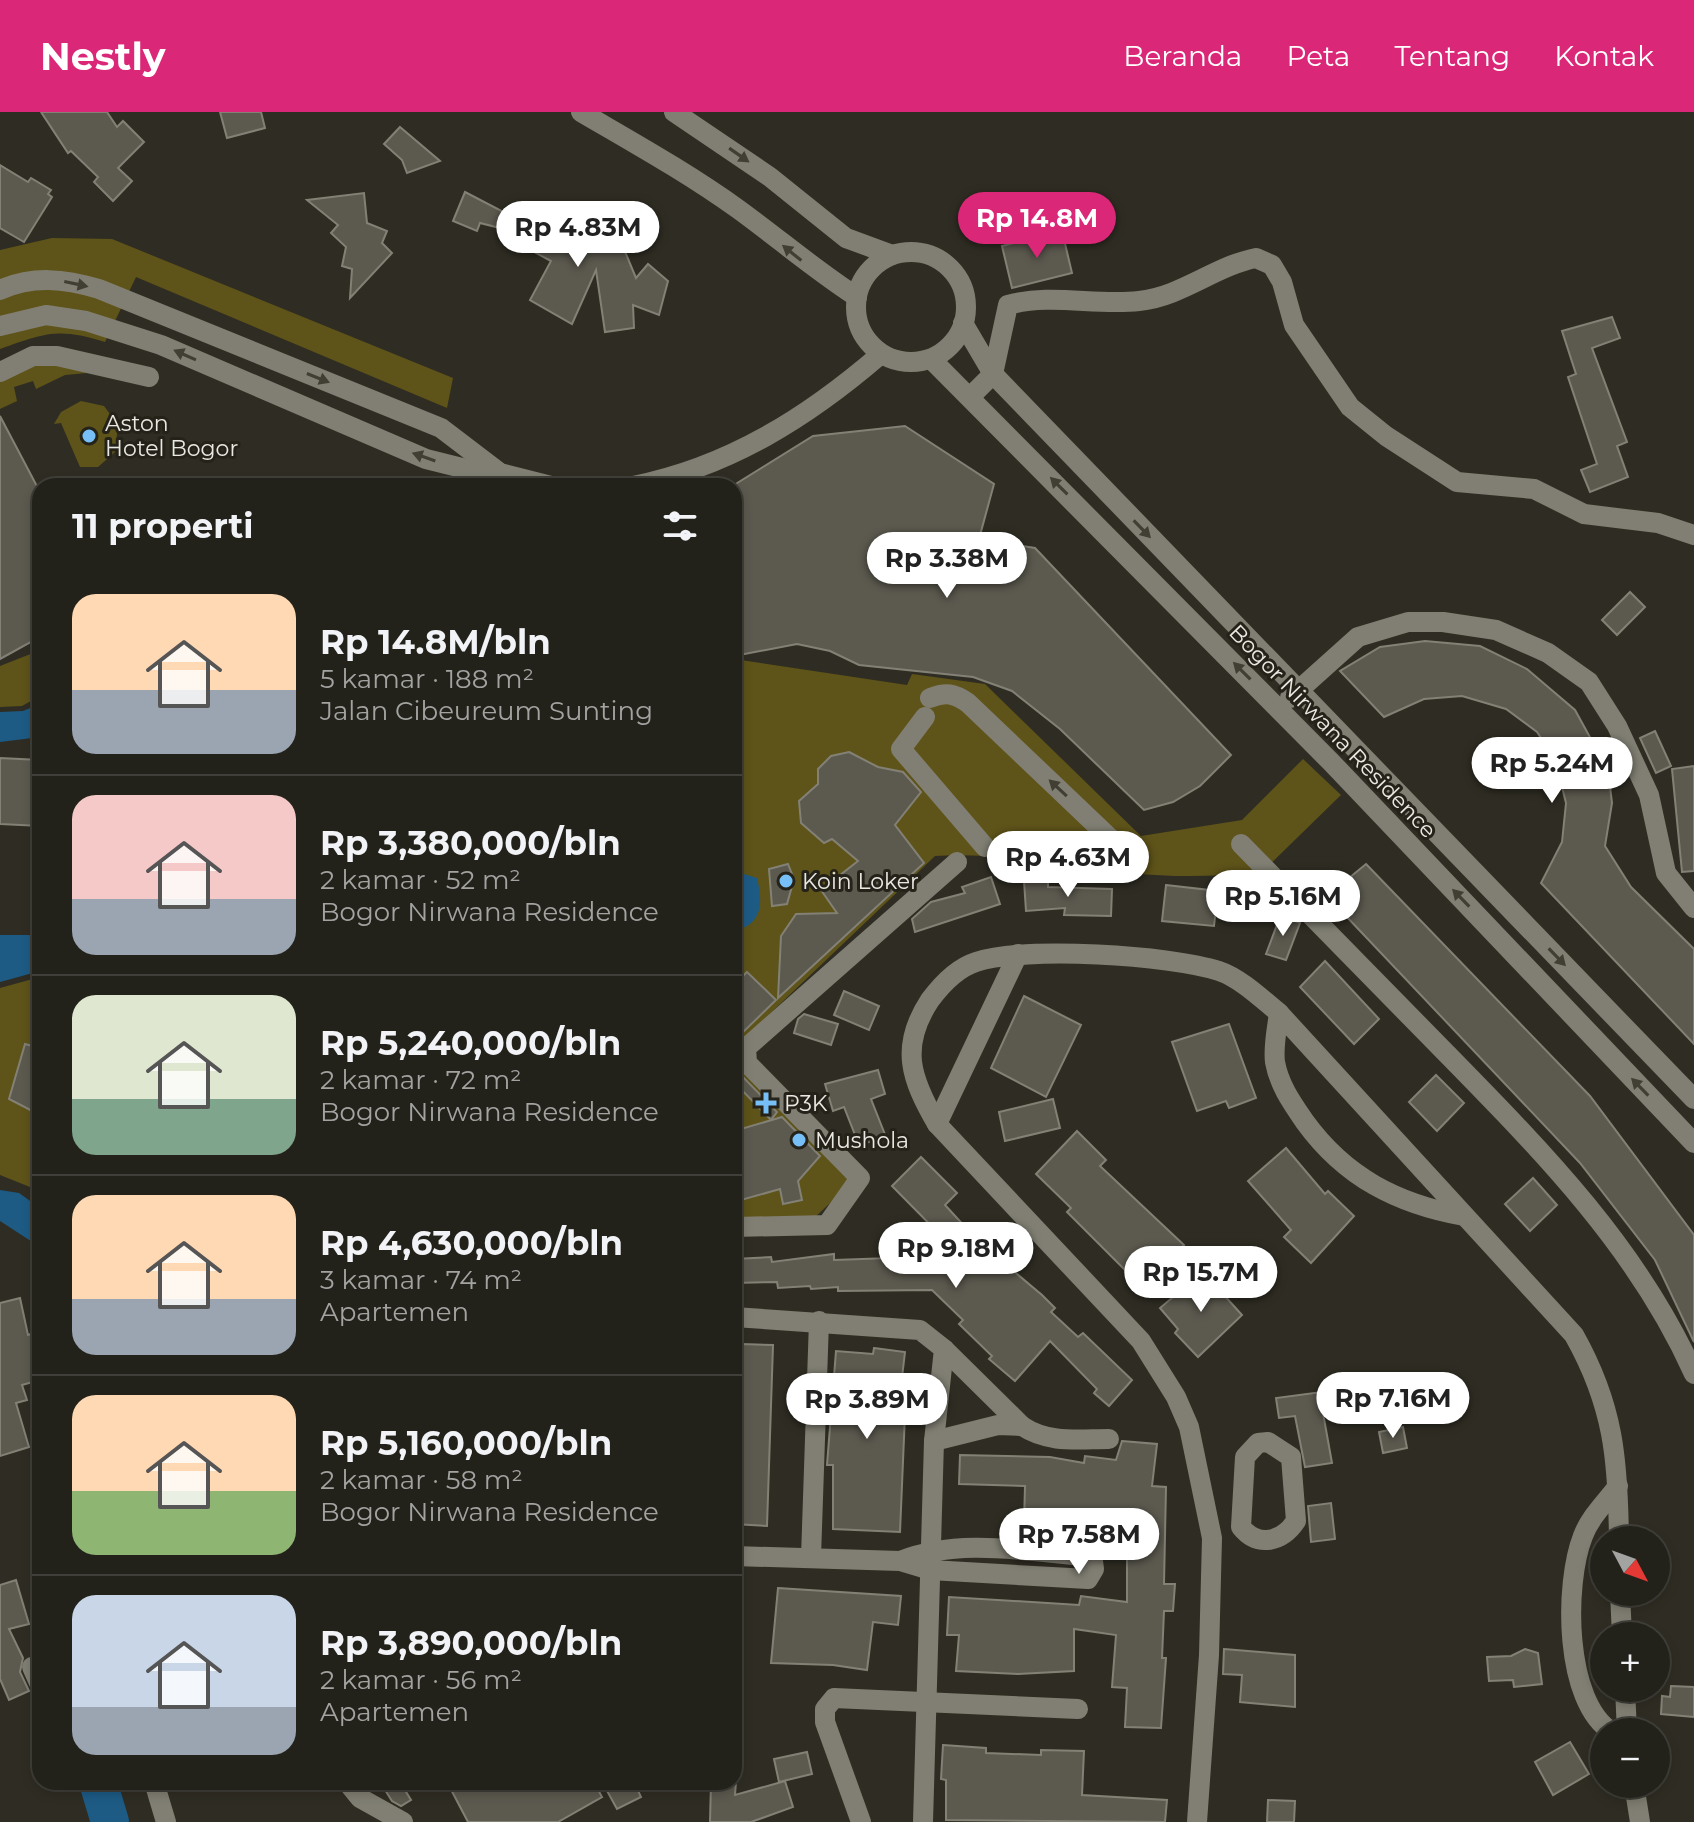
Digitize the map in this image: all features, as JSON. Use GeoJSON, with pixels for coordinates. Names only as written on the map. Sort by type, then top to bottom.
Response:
{"type":"FeatureCollection","features":[{"type":"Feature","properties":{"kind":"street"},"geometry":{"type":"LineString","coordinates":[[581,112],[659,156],[740,210],[811,268],[857,297]]}},
{"type":"Feature","properties":{"kind":"street"},"geometry":{"type":"LineString","coordinates":[[674,112],[770,177],[846,238],[892,255]]}},
{"type":"Feature","properties":{"kind":"street"},"geometry":{"type":"LineString","coordinates":[[909,252],[942,261],[963,289],[966,306],[956,338],[931,359],[904,362],[881,354],[860,329],[857,297],[869,271],[892,255],[909,252]]}},
{"type":"Feature","properties":{"kind":"street"},"geometry":{"type":"LineString","coordinates":[[971,396],[993,374],[1008,305],[1039,300],[1138,301],[1160,297],[1246,260],[1264,260],[1272,265],[1282,282],[1294,325],[1350,407],[1386,436],[1457,482],[1534,489],[1584,514],[1658,523],[1694,535]]}},
{"type":"Feature","properties":{"kind":"street"},"geometry":{"type":"LineString","coordinates":[[0,290],[32,280],[60,280],[99,289],[441,428],[489,474]]}},
{"type":"Feature","properties":{"kind":"street"},"geometry":{"type":"LineString","coordinates":[[0,326],[46,315],[86,321],[161,345],[426,459],[510,478]]}},
{"type":"Feature","properties":{"kind":"street","name":"Bogor Nirwana Residence"},"geometry":{"type":"LineString","coordinates":[[963,323],[993,374],[1694,1099]]}},
{"type":"Feature","properties":{"kind":"street"},"geometry":{"type":"LineString","coordinates":[[664,478],[696,470],[740,451],[825,400],[881,354]]}},
{"type":"Feature","properties":{"kind":"street"},"geometry":{"type":"LineString","coordinates":[[0,372],[33,356],[57,356],[149,377]]}},
{"type":"Feature","properties":{"kind":"street","name":"Bogor Nirwana Residence"},"geometry":{"type":"LineString","coordinates":[[931,359],[1280,709],[1694,1143]]}},
{"type":"Feature","properties":{"kind":"street"},"geometry":{"type":"LineString","coordinates":[[1280,709],[1358,637],[1408,622],[1443,622],[1496,630],[1548,653],[1589,682],[1617,726],[1649,795],[1666,873],[1694,908]]}},
{"type":"Feature","properties":{"kind":"street"},"geometry":{"type":"LineString","coordinates":[[985,847],[901,749],[928,707],[943,693],[956,695],[968,703],[1114,842]]}},
{"type":"Feature","properties":{"kind":"street"},"geometry":{"type":"LineString","coordinates":[[1331,762],[1350,742]]}},
{"type":"Feature","properties":{"kind":"street"},"geometry":{"type":"LineString","coordinates":[[1241,844],[1527,1136],[1603,1225],[1672,1325],[1694,1374]]}},
{"type":"Feature","properties":{"kind":"street"},"geometry":{"type":"LineString","coordinates":[[742,1227],[827,1225],[860,1178],[747,1063],[746,1048],[957,862]]}},
{"type":"Feature","properties":{"kind":"street"},"geometry":{"type":"LineString","coordinates":[[937,1124],[1018,954]]}},
{"type":"Feature","properties":{"kind":"street"},"geometry":{"type":"LineString","coordinates":[[1197,1822],[1209,1655],[1212,1538],[1189,1427],[1154,1359],[1120,1317],[937,1124],[915,1077],[910,1054],[914,1026],[937,991],[955,972],[975,962],[1018,954],[1147,958],[1222,972],[1279,1013],[1574,1335],[1595,1379],[1614,1436],[1619,1526]]}},
{"type":"Feature","properties":{"kind":"street"},"geometry":{"type":"LineString","coordinates":[[1279,1013],[1274,1059],[1280,1080],[1323,1146],[1350,1171],[1400,1200],[1464,1216]]}},
{"type":"Feature","properties":{"kind":"street"},"geometry":{"type":"LineString","coordinates":[[742,1317],[920,1330],[944,1349],[1022,1426],[1038,1436],[1051,1439],[1109,1439]]}},
{"type":"Feature","properties":{"kind":"street"},"geometry":{"type":"LineString","coordinates":[[811,1557],[819,1321]]}},
{"type":"Feature","properties":{"kind":"street"},"geometry":{"type":"LineString","coordinates":[[923,1822],[934,1441],[944,1349]]}},
{"type":"Feature","properties":{"kind":"street"},"geometry":{"type":"LineString","coordinates":[[934,1441],[998,1425],[1022,1426]]}},
{"type":"Feature","properties":{"kind":"street"},"geometry":{"type":"LineString","coordinates":[[1258,1443],[1279,1447],[1291,1457],[1295,1524],[1278,1539],[1264,1541],[1250,1538],[1241,1527],[1245,1457],[1258,1443]]}},
{"type":"Feature","properties":{"kind":"street"},"geometry":{"type":"LineString","coordinates":[[1596,1718],[1577,1667],[1571,1589],[1584,1531],[1618,1486]]}},
{"type":"Feature","properties":{"kind":"street"},"geometry":{"type":"LineString","coordinates":[[1212,1538],[1241,1527]]}},
{"type":"Feature","properties":{"kind":"street"},"geometry":{"type":"LineString","coordinates":[[742,1556],[930,1560],[1088,1579],[1094,1569],[1093,1561],[1084,1556],[972,1547],[930,1560]]}},
{"type":"Feature","properties":{"kind":"street"},"geometry":{"type":"LineString","coordinates":[[861,1822],[825,1722],[825,1709],[834,1698],[1078,1709]]}},
{"type":"Feature","properties":{"kind":"street"},"geometry":{"type":"LineString","coordinates":[[156,1790],[166,1822]]}},
{"type":"Feature","properties":{"kind":"street"},"geometry":{"type":"LineString","coordinates":[[354,1790],[360,1798],[403,1822]]}},
{"type":"Feature","properties":{"kind":"street"},"geometry":{"type":"LineString","coordinates":[[1636,1798],[1640,1822]]}},
{"type":"Feature","properties":{"kind":"shaded area"},"geometry":{"type":"Polygon","coordinates":[[[52,238],[112,239],[453,378],[447,408],[136,277],[105,342],[63,333],[28,339],[0,349],[0,250],[52,238]]]}},
{"type":"Feature","properties":{"kind":"shaded area"},"geometry":{"type":"Polygon","coordinates":[[[46,358],[98,372],[65,375],[36,389],[33,381],[14,387],[17,401],[0,409],[0,378],[46,358]]]}},
{"type":"Feature","properties":{"kind":"shaded area"},"geometry":{"type":"Polygon","coordinates":[[[81,401],[104,406],[118,425],[115,452],[98,467],[80,467],[61,423],[54,424],[61,412],[81,401]]]}},
{"type":"Feature","properties":{"kind":"shaded area"},"geometry":{"type":"Polygon","coordinates":[[[32,653],[32,700],[22,706],[0,707],[0,666],[32,653]]]}},
{"type":"Feature","properties":{"kind":"shaded area"},"geometry":{"type":"Polygon","coordinates":[[[742,660],[907,685],[912,674],[985,684],[1141,836],[1242,820],[1303,759],[1341,795],[1261,873],[1164,876],[1009,858],[935,856],[742,1040],[742,660]]]}},
{"type":"Feature","properties":{"kind":"shaded area"},"geometry":{"type":"Polygon","coordinates":[[[32,979],[32,1188],[0,1175],[0,988],[32,979]]]}},
{"type":"Feature","properties":{"kind":"shaded area"},"geometry":{"type":"Polygon","coordinates":[[[742,1060],[855,1180],[814,1218],[742,1219],[742,1060]]]}},
{"type":"Feature","properties":{"kind":"water"},"geometry":{"type":"Polygon","coordinates":[[[32,707],[32,738],[0,742],[0,712],[32,707]]]}},
{"type":"Feature","properties":{"kind":"water"},"geometry":{"type":"Polygon","coordinates":[[[742,873],[757,878],[760,896],[756,918],[744,928],[742,873]]]}},
{"type":"Feature","properties":{"kind":"water"},"geometry":{"type":"Polygon","coordinates":[[[0,935],[32,935],[32,973],[0,982],[0,935]]]}},
{"type":"Feature","properties":{"kind":"water"},"geometry":{"type":"Polygon","coordinates":[[[0,1190],[19,1193],[32,1202],[32,1242],[0,1221],[0,1190]]]}},
{"type":"Feature","properties":{"kind":"building"},"geometry":{"type":"Polygon","coordinates":[[[41,112],[107,112],[117,127],[123,121],[144,142],[118,168],[132,181],[113,201],[94,182],[98,177],[71,151],[68,153],[41,112]]]}},
{"type":"Feature","properties":{"kind":"building"},"geometry":{"type":"Polygon","coordinates":[[[220,112],[261,112],[265,128],[227,138],[220,112]]]}},
{"type":"Feature","properties":{"kind":"building"},"geometry":{"type":"Polygon","coordinates":[[[400,127],[440,161],[407,173],[402,160],[384,144],[400,127]]]}},
{"type":"Feature","properties":{"kind":"building"},"geometry":{"type":"Polygon","coordinates":[[[0,165],[28,182],[31,178],[51,190],[48,194],[52,197],[24,242],[0,228],[0,165]]]}},
{"type":"Feature","properties":{"kind":"building"},"geometry":{"type":"Polygon","coordinates":[[[465,192],[578,251],[600,223],[619,237],[636,278],[648,264],[668,281],[659,315],[633,305],[634,328],[605,332],[596,270],[572,324],[530,300],[551,261],[525,247],[531,236],[480,223],[477,231],[453,221],[465,192]]]}},
{"type":"Feature","properties":{"kind":"building"},"geometry":{"type":"Polygon","coordinates":[[[364,193],[367,223],[387,231],[382,243],[392,253],[350,298],[352,269],[342,266],[346,247],[331,233],[338,225],[307,200],[364,193]]]}},
{"type":"Feature","properties":{"kind":"building"},"geometry":{"type":"Polygon","coordinates":[[[1062,231],[1072,273],[1012,288],[1002,246],[1062,231]]]}},
{"type":"Feature","properties":{"kind":"building"},"geometry":{"type":"Polygon","coordinates":[[[1612,317],[1620,338],[1592,348],[1627,442],[1617,446],[1628,477],[1590,492],[1581,470],[1597,464],[1568,377],[1576,374],[1562,331],[1612,317]]]}},
{"type":"Feature","properties":{"kind":"building"},"geometry":{"type":"Polygon","coordinates":[[[0,416],[33,478],[32,641],[0,659],[0,416]]]}},
{"type":"Feature","properties":{"kind":"building"},"geometry":{"type":"Polygon","coordinates":[[[905,426],[994,484],[979,539],[1035,548],[1231,755],[1200,786],[1173,802],[1144,810],[1060,729],[1012,691],[973,677],[859,665],[830,651],[797,644],[742,654],[742,480],[813,436],[905,426]]]}},
{"type":"Feature","properties":{"kind":"building"},"geometry":{"type":"Polygon","coordinates":[[[1630,592],[1645,607],[1617,635],[1602,620],[1630,592]]]}},
{"type":"Feature","properties":{"kind":"building"},"geometry":{"type":"Polygon","coordinates":[[[1425,641],[1480,646],[1527,669],[1575,710],[1608,770],[1612,803],[1605,846],[1631,887],[1694,949],[1694,1044],[1541,883],[1562,842],[1566,803],[1555,759],[1537,732],[1506,709],[1462,696],[1424,699],[1384,717],[1340,671],[1380,647],[1425,641]]]}},
{"type":"Feature","properties":{"kind":"building"},"geometry":{"type":"Polygon","coordinates":[[[1655,731],[1671,766],[1656,773],[1640,738],[1655,731]]]}},
{"type":"Feature","properties":{"kind":"building"},"geometry":{"type":"Polygon","coordinates":[[[849,752],[878,767],[903,772],[921,792],[895,825],[924,863],[778,998],[781,936],[796,914],[837,913],[821,890],[858,861],[832,839],[824,843],[801,823],[799,801],[818,784],[818,769],[831,756],[849,752]]]}},
{"type":"Feature","properties":{"kind":"building"},"geometry":{"type":"Polygon","coordinates":[[[0,758],[32,760],[32,826],[0,824],[0,758]]]}},
{"type":"Feature","properties":{"kind":"building"},"geometry":{"type":"Polygon","coordinates":[[[1694,766],[1694,871],[1682,872],[1672,769],[1694,766]]]}},
{"type":"Feature","properties":{"kind":"building"},"geometry":{"type":"Polygon","coordinates":[[[788,864],[794,879],[787,904],[772,906],[769,869],[788,864]]]}},
{"type":"Feature","properties":{"kind":"building"},"geometry":{"type":"Polygon","coordinates":[[[1366,864],[1590,1096],[1694,1235],[1694,1342],[1655,1260],[1580,1163],[1327,896],[1366,864]]]}},
{"type":"Feature","properties":{"kind":"building"},"geometry":{"type":"Polygon","coordinates":[[[991,877],[1000,904],[915,932],[912,919],[931,902],[965,893],[962,887],[991,877]]]}},
{"type":"Feature","properties":{"kind":"building"},"geometry":{"type":"Polygon","coordinates":[[[1048,879],[1048,887],[1112,889],[1111,916],[1064,915],[1065,908],[1026,911],[1024,881],[1048,879]]]}},
{"type":"Feature","properties":{"kind":"building"},"geometry":{"type":"Polygon","coordinates":[[[1166,885],[1218,891],[1214,926],[1162,921],[1166,885]]]}},
{"type":"Feature","properties":{"kind":"building"},"geometry":{"type":"Polygon","coordinates":[[[1281,914],[1300,923],[1286,960],[1266,954],[1281,914]]]}},
{"type":"Feature","properties":{"kind":"building"},"geometry":{"type":"Polygon","coordinates":[[[1325,961],[1379,1019],[1354,1044],[1300,987],[1325,961]]]}},
{"type":"Feature","properties":{"kind":"building"},"geometry":{"type":"Polygon","coordinates":[[[747,972],[776,1000],[742,1033],[742,977],[747,972]]]}},
{"type":"Feature","properties":{"kind":"building"},"geometry":{"type":"Polygon","coordinates":[[[844,991],[879,1006],[869,1030],[834,1015],[844,991]]]}},
{"type":"Feature","properties":{"kind":"building"},"geometry":{"type":"Polygon","coordinates":[[[1024,996],[1081,1025],[1046,1097],[991,1068],[1024,996]]]}},
{"type":"Feature","properties":{"kind":"building"},"geometry":{"type":"Polygon","coordinates":[[[804,1014],[838,1024],[831,1045],[794,1033],[798,1019],[804,1014]]]}},
{"type":"Feature","properties":{"kind":"building"},"geometry":{"type":"Polygon","coordinates":[[[1229,1024],[1256,1098],[1229,1108],[1226,1101],[1197,1111],[1172,1042],[1229,1024]]]}},
{"type":"Feature","properties":{"kind":"building"},"geometry":{"type":"Polygon","coordinates":[[[25,1044],[32,1046],[32,1111],[9,1099],[25,1044]]]}},
{"type":"Feature","properties":{"kind":"building"},"geometry":{"type":"Polygon","coordinates":[[[878,1070],[885,1094],[871,1099],[886,1137],[859,1145],[844,1107],[833,1111],[825,1084],[878,1070]]]}},
{"type":"Feature","properties":{"kind":"building"},"geometry":{"type":"Polygon","coordinates":[[[1436,1075],[1464,1103],[1437,1131],[1409,1102],[1436,1075]]]}},
{"type":"Feature","properties":{"kind":"building"},"geometry":{"type":"Polygon","coordinates":[[[742,1076],[777,1112],[771,1120],[742,1090],[742,1076]]]}},
{"type":"Feature","properties":{"kind":"building"},"geometry":{"type":"Polygon","coordinates":[[[1053,1099],[1060,1128],[1005,1141],[999,1112],[1053,1099]]]}},
{"type":"Feature","properties":{"kind":"building"},"geometry":{"type":"Polygon","coordinates":[[[782,1117],[820,1156],[798,1181],[802,1200],[783,1204],[780,1189],[742,1200],[742,1129],[782,1117]]]}},
{"type":"Feature","properties":{"kind":"building"},"geometry":{"type":"Polygon","coordinates":[[[1077,1131],[1106,1160],[1100,1166],[1184,1245],[1142,1287],[1067,1212],[1071,1208],[1036,1174],[1077,1131]]]}},
{"type":"Feature","properties":{"kind":"building"},"geometry":{"type":"Polygon","coordinates":[[[1286,1148],[1325,1194],[1328,1191],[1354,1216],[1311,1263],[1284,1237],[1291,1230],[1248,1181],[1286,1148]]]}},
{"type":"Feature","properties":{"kind":"building"},"geometry":{"type":"Polygon","coordinates":[[[921,1157],[957,1193],[945,1205],[979,1242],[1042,1295],[1055,1308],[1051,1312],[1078,1337],[1083,1333],[1132,1380],[1109,1406],[1094,1393],[1097,1389],[1050,1341],[1015,1381],[989,1359],[992,1356],[959,1324],[963,1320],[932,1290],[838,1291],[838,1287],[778,1288],[777,1282],[742,1283],[742,1259],[771,1257],[772,1262],[834,1254],[834,1260],[890,1258],[891,1265],[968,1263],[892,1186],[921,1157]]]}},
{"type":"Feature","properties":{"kind":"building"},"geometry":{"type":"Polygon","coordinates":[[[1533,1178],[1557,1205],[1530,1231],[1505,1204],[1533,1178]]]}},
{"type":"Feature","properties":{"kind":"building"},"geometry":{"type":"Polygon","coordinates":[[[1203,1272],[1242,1315],[1198,1357],[1175,1333],[1178,1329],[1160,1308],[1203,1272]]]}},
{"type":"Feature","properties":{"kind":"building"},"geometry":{"type":"Polygon","coordinates":[[[20,1298],[28,1335],[32,1334],[32,1382],[22,1385],[27,1400],[16,1403],[29,1447],[0,1456],[0,1303],[20,1298]]]}},
{"type":"Feature","properties":{"kind":"building"},"geometry":{"type":"Polygon","coordinates":[[[742,1344],[773,1345],[767,1526],[742,1524],[742,1344]]]}},
{"type":"Feature","properties":{"kind":"building"},"geometry":{"type":"Polygon","coordinates":[[[874,1348],[905,1352],[901,1386],[901,1415],[905,1414],[900,1532],[833,1529],[833,1465],[827,1465],[836,1351],[873,1354],[874,1348]]]}},
{"type":"Feature","properties":{"kind":"building"},"geometry":{"type":"Polygon","coordinates":[[[1329,1391],[1332,1412],[1323,1413],[1332,1463],[1305,1467],[1295,1416],[1279,1418],[1276,1398],[1329,1391]]]}},
{"type":"Feature","properties":{"kind":"building"},"geometry":{"type":"Polygon","coordinates":[[[1403,1427],[1407,1448],[1383,1453],[1379,1432],[1403,1427]]]}},
{"type":"Feature","properties":{"kind":"building"},"geometry":{"type":"Polygon","coordinates":[[[1122,1441],[1157,1444],[1152,1486],[1166,1487],[1164,1584],[1175,1584],[1173,1611],[1164,1611],[1162,1658],[1166,1658],[1161,1728],[1125,1727],[1127,1688],[1112,1687],[1116,1635],[1074,1629],[1074,1671],[1018,1674],[956,1671],[959,1635],[947,1635],[949,1597],[1079,1605],[1081,1596],[1127,1602],[1127,1527],[1024,1522],[1025,1486],[959,1484],[960,1455],[1050,1457],[1084,1463],[1085,1456],[1116,1460],[1122,1441]]]}},
{"type":"Feature","properties":{"kind":"building"},"geometry":{"type":"Polygon","coordinates":[[[1331,1503],[1335,1539],[1311,1542],[1308,1506],[1331,1503]]]}},
{"type":"Feature","properties":{"kind":"building"},"geometry":{"type":"Polygon","coordinates":[[[16,1580],[29,1624],[9,1629],[23,1658],[20,1672],[29,1691],[9,1700],[0,1679],[0,1585],[16,1580]]]}},
{"type":"Feature","properties":{"kind":"building"},"geometry":{"type":"Polygon","coordinates":[[[778,1588],[901,1596],[898,1625],[873,1622],[867,1670],[833,1665],[771,1663],[778,1588]]]}},
{"type":"Feature","properties":{"kind":"building"},"geometry":{"type":"Polygon","coordinates":[[[1224,1649],[1295,1655],[1295,1707],[1240,1702],[1242,1675],[1223,1674],[1224,1649]]]}},
{"type":"Feature","properties":{"kind":"building"},"geometry":{"type":"Polygon","coordinates":[[[1525,1649],[1538,1653],[1542,1684],[1514,1687],[1513,1680],[1489,1681],[1487,1657],[1511,1656],[1525,1649]]]}},
{"type":"Feature","properties":{"kind":"building"},"geometry":{"type":"Polygon","coordinates":[[[1671,1686],[1694,1687],[1694,1717],[1661,1714],[1662,1702],[1670,1702],[1671,1686]]]}},
{"type":"Feature","properties":{"kind":"building"},"geometry":{"type":"Polygon","coordinates":[[[1570,1742],[1589,1774],[1553,1795],[1535,1762],[1570,1742]]]}},
{"type":"Feature","properties":{"kind":"building"},"geometry":{"type":"Polygon","coordinates":[[[943,1745],[986,1748],[986,1753],[1041,1755],[1041,1750],[1084,1751],[1082,1795],[1167,1800],[1165,1822],[946,1820],[946,1780],[941,1779],[943,1745]]]}},
{"type":"Feature","properties":{"kind":"building"},"geometry":{"type":"Polygon","coordinates":[[[807,1752],[812,1774],[779,1782],[774,1759],[807,1752]]]}},
{"type":"Feature","properties":{"kind":"building"},"geometry":{"type":"Polygon","coordinates":[[[785,1781],[793,1807],[751,1822],[710,1822],[711,1790],[735,1790],[735,1795],[785,1781]]]}},
{"type":"Feature","properties":{"kind":"building"},"geometry":{"type":"Polygon","coordinates":[[[385,1790],[405,1790],[411,1800],[401,1806],[392,1801],[385,1790]]]}},
{"type":"Feature","properties":{"kind":"building"},"geometry":{"type":"Polygon","coordinates":[[[451,1790],[598,1790],[602,1797],[558,1822],[468,1822],[451,1790]]]}},
{"type":"Feature","properties":{"kind":"building"},"geometry":{"type":"Polygon","coordinates":[[[607,1790],[638,1790],[641,1797],[617,1809],[607,1790]]]}},
{"type":"Feature","properties":{"kind":"building"},"geometry":{"type":"Polygon","coordinates":[[[1268,1800],[1295,1801],[1294,1822],[1267,1822],[1268,1800]]]}},
{"type":"Feature","properties":{"kind":"waterway"},"geometry":{"type":"LineString","coordinates":[[100,1790],[110,1822]]}},
{"type":"Feature","properties":{"kind":"place","name":"Aston Hotel Bogor"},"geometry":{"type":"Point","coordinates":[89,436]}},
{"type":"Feature","properties":{"kind":"place","name":"Koin Loker"},"geometry":{"type":"Point","coordinates":[786,881]}},
{"type":"Feature","properties":{"kind":"place","name":"P3K"},"geometry":{"type":"Point","coordinates":[766,1103]}},
{"type":"Feature","properties":{"kind":"place","name":"Mushola"},"geometry":{"type":"Point","coordinates":[799,1140]}}]}
